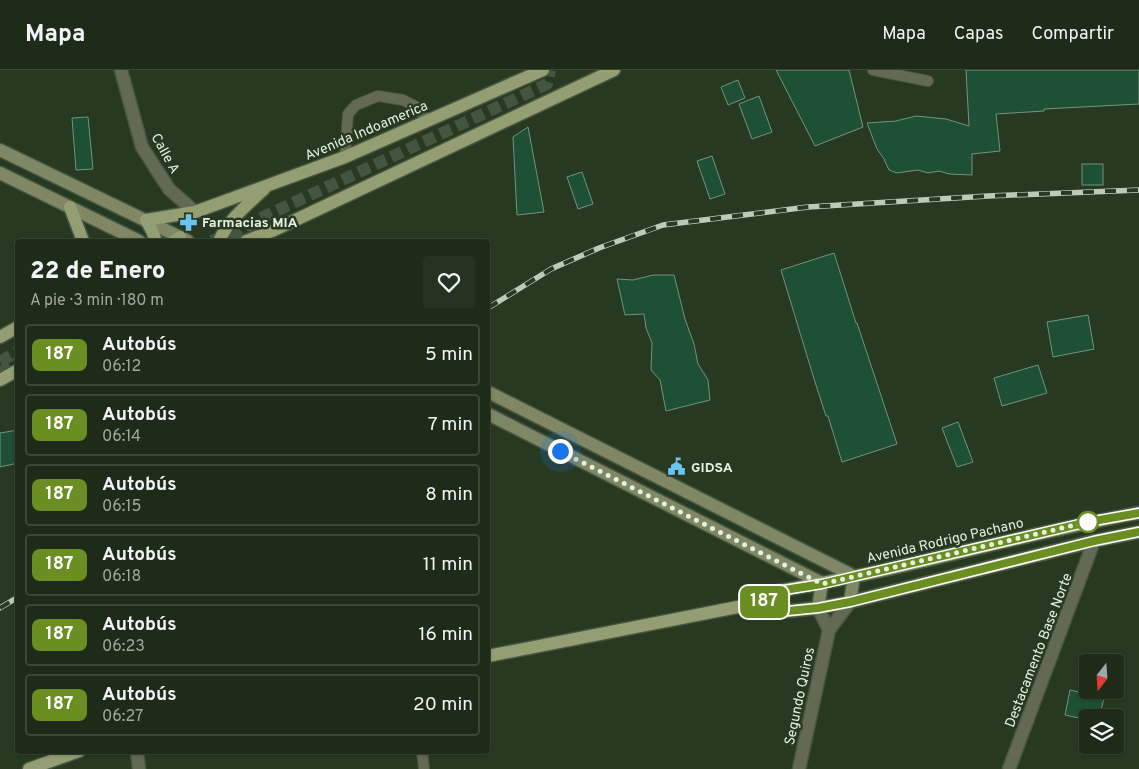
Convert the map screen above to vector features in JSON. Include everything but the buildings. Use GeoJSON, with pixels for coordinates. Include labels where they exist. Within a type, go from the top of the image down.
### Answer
{"type":"FeatureCollection","features":[{"type":"Feature","properties":{"kind":"main road","name":"Avenida Indoamerica"},"geometry":{"type":"LineString","coordinates":[[220,239],[235,216],[268,186],[345,157],[543,70]]}},
{"type":"Feature","properties":{"kind":"main road"},"geometry":{"type":"LineString","coordinates":[[256,239],[271,236],[614,70]]}},
{"type":"Feature","properties":{"kind":"main road"},"geometry":{"type":"LineString","coordinates":[[155,239],[146,220],[195,212],[268,186]]}},
{"type":"Feature","properties":{"kind":"main road"},"geometry":{"type":"LineString","coordinates":[[70,206],[82,239]]}},
{"type":"Feature","properties":{"kind":"main road"},"geometry":{"type":"LineString","coordinates":[[0,337],[15,329]]}},
{"type":"Feature","properties":{"kind":"main road"},"geometry":{"type":"LineString","coordinates":[[0,380],[15,372]]}},
{"type":"Feature","properties":{"kind":"main road","name":"Avenida Rodrigo Pachano"},"geometry":{"type":"LineString","coordinates":[[490,656],[763,602],[772,592],[822,584],[1088,522],[1139,513]]}},
{"type":"Feature","properties":{"kind":"main road"},"geometry":{"type":"LineString","coordinates":[[763,602],[778,612],[818,608],[850,602],[1094,541],[1139,532]]}},
{"type":"Feature","properties":{"kind":"main road"},"geometry":{"type":"LineString","coordinates":[[28,769],[70,754]]}},
{"type":"Feature","properties":{"kind":"street","name":"Calle A"},"geometry":{"type":"LineString","coordinates":[[120,70],[142,147],[169,189],[195,212]]}},
{"type":"Feature","properties":{"kind":"street"},"geometry":{"type":"LineString","coordinates":[[0,150],[146,220],[178,239]]}},
{"type":"Feature","properties":{"kind":"street"},"geometry":{"type":"LineString","coordinates":[[0,173],[135,239]]}},
{"type":"Feature","properties":{"kind":"street"},"geometry":{"type":"LineString","coordinates":[[490,393],[854,576],[850,602],[829,630],[818,608],[822,584],[490,415]]}},
{"type":"Feature","properties":{"kind":"street","name":"Destacamento Base Norte"},"geometry":{"type":"LineString","coordinates":[[1009,769],[1094,541]]}},
{"type":"Feature","properties":{"kind":"street","name":"Segundo Quiros"},"geometry":{"type":"LineString","coordinates":[[799,769],[829,630]]}},
{"type":"Feature","properties":{"kind":"street"},"geometry":{"type":"LineString","coordinates":[[137,754],[139,769]]}},
{"type":"Feature","properties":{"kind":"lane"},"geometry":{"type":"LineString","coordinates":[[873,70],[928,82]]}},
{"type":"Feature","properties":{"kind":"lane"},"geometry":{"type":"LineString","coordinates":[[345,157],[348,114],[356,105],[378,96],[403,100],[417,107],[428,121]]}},
{"type":"Feature","properties":{"kind":"lane"},"geometry":{"type":"LineString","coordinates":[[422,754],[424,769]]}},
{"type":"Feature","properties":{"kind":"tunnel"},"geometry":{"type":"LineString","coordinates":[[216,239],[547,84],[550,70]]}},
{"type":"Feature","properties":{"kind":"tunnel"},"geometry":{"type":"LineString","coordinates":[[237,239],[256,230]]}},
{"type":"Feature","properties":{"kind":"tunnel"},"geometry":{"type":"LineString","coordinates":[[0,362],[15,353]]}},
{"type":"Feature","properties":{"kind":"tunnel"},"geometry":{"type":"LineString","coordinates":[[0,373],[15,364]]}},
{"type":"Feature","properties":{"kind":"railway"},"geometry":{"type":"LineString","coordinates":[[490,307],[551,269],[599,248],[663,225],[808,207],[988,196],[1139,190]]}},
{"type":"Feature","properties":{"kind":"railway"},"geometry":{"type":"LineString","coordinates":[[0,608],[15,599]]}},
{"type":"Feature","properties":{"kind":"bus line","name":"187"},"geometry":{"type":"LineString","coordinates":[[1139,513],[1088,522],[822,584],[772,592],[763,602],[778,612],[818,608],[850,602],[1094,541],[1139,532]]}},
{"type":"Feature","properties":{"kind":"place","name":"Farmacias MIA"},"geometry":{"type":"Point","coordinates":[188,222]}},
{"type":"Feature","properties":{"kind":"place","name":"GIDSA"},"geometry":{"type":"Point","coordinates":[677,467]}},
{"type":"Feature","properties":{"kind":"route"},"geometry":{"type":"LineString","coordinates":[[560,451],[822,584],[1088,522]]}}]}
